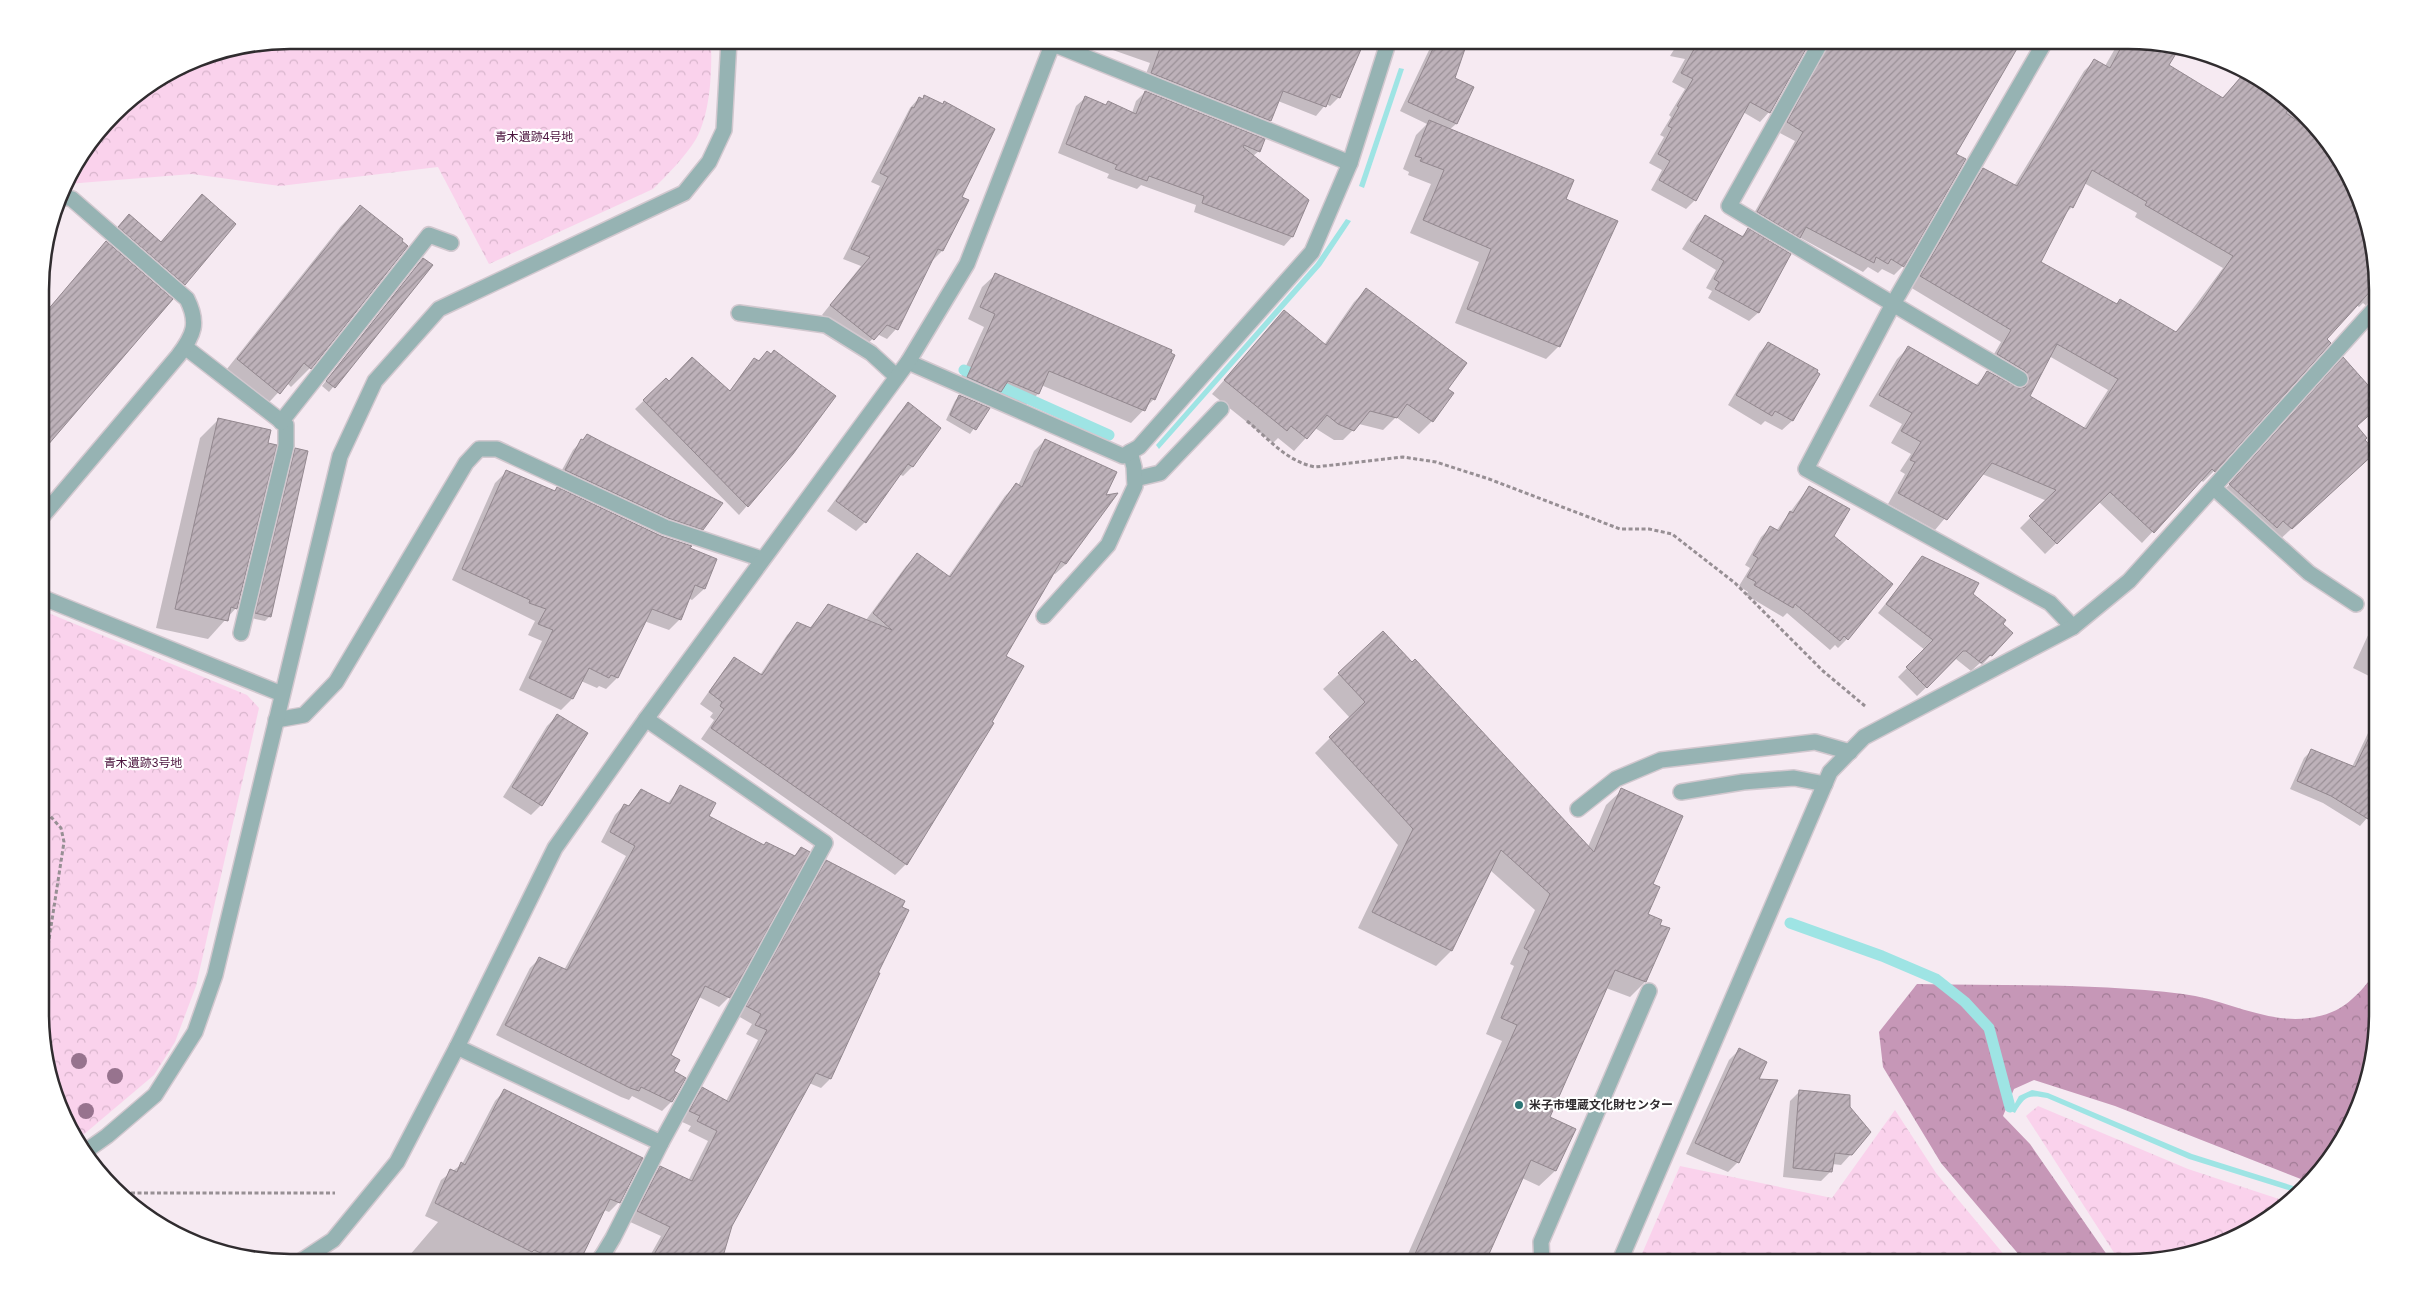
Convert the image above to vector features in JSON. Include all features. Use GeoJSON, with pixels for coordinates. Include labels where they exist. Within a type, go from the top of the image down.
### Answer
{"type":"FeatureCollection","features":[{"type":"Feature","properties":{"kind":"street"},"geometry":{"type":"LineString","coordinates":[[90,1148],[155,1095],[195,1032],[215,975],[340,456],[375,381],[439,309],[684,193],[709,162],[724,130],[728,49]]}},
{"type":"Feature","properties":{"kind":"street"},"geometry":{"type":"LineString","coordinates":[[312,1254],[333,1240],[397,1162],[457,1047],[555,848],[762,559],[908,362],[967,264],[1051,49]]}},
{"type":"Feature","properties":{"kind":"street"},"geometry":{"type":"LineString","coordinates":[[1071,49],[1350,163]]}},
{"type":"Feature","properties":{"kind":"street"},"geometry":{"type":"LineString","coordinates":[[908,362],[1123,456],[1139,448],[1312,252],[1350,163],[1386,49]]}},
{"type":"Feature","properties":{"kind":"street"},"geometry":{"type":"LineString","coordinates":[[1817,49],[1729,206],[2020,379]]}},
{"type":"Feature","properties":{"kind":"street"},"geometry":{"type":"LineString","coordinates":[[2041,49],[1893,304],[1806,469],[2050,603],[2073,626]]}},
{"type":"Feature","properties":{"kind":"street"},"geometry":{"type":"LineString","coordinates":[[49,508],[185,347],[195,321],[187,299],[72,199],[67,198]]}},
{"type":"Feature","properties":{"kind":"street"},"geometry":{"type":"LineString","coordinates":[[281,422],[429,235],[451,243]]}},
{"type":"Feature","properties":{"kind":"street"},"geometry":{"type":"LineString","coordinates":[[739,313],[826,325],[872,353],[897,377]]}},
{"type":"Feature","properties":{"kind":"street"},"geometry":{"type":"LineString","coordinates":[[1623,1254],[1830,772],[1864,737],[2073,626],[2129,581],[2369,315]]}},
{"type":"Feature","properties":{"kind":"street"},"geometry":{"type":"LineString","coordinates":[[185,347],[286,425],[286,446],[241,633]]}},
{"type":"Feature","properties":{"kind":"street"},"geometry":{"type":"LineString","coordinates":[[1135,479],[1160,474],[1221,409]]}},
{"type":"Feature","properties":{"kind":"street"},"geometry":{"type":"LineString","coordinates":[[276,720],[304,715],[336,682],[466,463],[479,449],[497,449],[665,527],[762,559]]}},
{"type":"Feature","properties":{"kind":"street"},"geometry":{"type":"LineString","coordinates":[[1044,616],[1108,544],[1135,486],[1134,467],[1130,452]]}},
{"type":"Feature","properties":{"kind":"street"},"geometry":{"type":"LineString","coordinates":[[2214,488],[2309,573],[2356,604]]}},
{"type":"Feature","properties":{"kind":"street"},"geometry":{"type":"LineString","coordinates":[[49,600],[282,694]]}},
{"type":"Feature","properties":{"kind":"street"},"geometry":{"type":"LineString","coordinates":[[603,1254],[825,843],[646,719]]}},
{"type":"Feature","properties":{"kind":"street"},"geometry":{"type":"LineString","coordinates":[[1578,810],[1616,779],[1661,760],[1815,742],[1850,752]]}},
{"type":"Feature","properties":{"kind":"street"},"geometry":{"type":"LineString","coordinates":[[1681,792],[1743,782],[1794,778],[1825,784]]}},
{"type":"Feature","properties":{"kind":"street"},"geometry":{"type":"LineString","coordinates":[[1541,1254],[1540,1242],[1649,991]]}},
{"type":"Feature","properties":{"kind":"street"},"geometry":{"type":"LineString","coordinates":[[457,1047],[661,1143]]}},
{"type":"Feature","properties":{"kind":"path"},"geometry":{"type":"LineString","coordinates":[[1221,409],[1238,414],[1280,451],[1302,464],[1323,466],[1402,457],[1436,462],[1490,480],[1620,529],[1649,529],[1672,534],[1735,584],[1823,671],[1885,726]]}},
{"type":"Feature","properties":{"kind":"path"},"geometry":{"type":"LineString","coordinates":[[49,815],[61,828],[64,842],[49,940]]}},
{"type":"Feature","properties":{"kind":"path"},"geometry":{"type":"LineString","coordinates":[[130,1193],[374,1192]]}},
{"type":"Feature","properties":{"kind":"green space","name":"青木遺跡4号地"},"geometry":{"type":"Polygon","coordinates":[[[274,49],[711,49],[710,91],[701,128],[692,146],[682,159],[653,189],[489,264],[438,167],[280,186],[192,174],[74,183],[89,156],[99,143],[119,119],[143,99],[169,81],[198,67],[243,53],[274,49]]]}},
{"type":"Feature","properties":{"kind":"green space","name":"青木遺跡3号地"},"geometry":{"type":"Polygon","coordinates":[[[49,613],[247,695],[259,708],[196,986],[175,1042],[154,1075],[82,1136],[67,1105],[53,1060],[49,1029],[49,613]]]}},
{"type":"Feature","properties":{"kind":"green space"},"geometry":{"type":"Polygon","coordinates":[[[2369,981],[2369,1029],[2361,1076],[2351,1105],[2337,1134],[2303,1180],[2115,1106],[2034,1080],[2014,1089],[2003,1116],[2030,1144],[2106,1254],[2018,1254],[1941,1163],[1883,1067],[1879,1032],[1917,984],[2150,990],[2199,997],[2261,1014],[2293,1019],[2321,1016],[2340,1008],[2369,981]]]}},
{"type":"Feature","properties":{"kind":"green space"},"geometry":{"type":"Polygon","coordinates":[[[2038,1106],[2188,1169],[2280,1199],[2249,1222],[2220,1236],[2191,1246],[2144,1254],[2115,1254],[2026,1116],[2038,1106]]]}},
{"type":"Feature","properties":{"kind":"green space"},"geometry":{"type":"Polygon","coordinates":[[[1895,1110],[1936,1173],[2004,1254],[1642,1254],[1680,1166],[1832,1198],[1895,1110]]]}},
{"type":"Feature","properties":{"kind":"water"},"geometry":{"type":"Polygon","coordinates":[[[1399,68],[1404,69],[1364,188],[1359,186],[1399,68]]]}},
{"type":"Feature","properties":{"kind":"water"},"geometry":{"type":"Polygon","coordinates":[[[1346,219],[1351,221],[1321,266],[1159,449],[1156,445],[1316,263],[1346,219]]]}},
{"type":"Feature","properties":{"kind":"water"},"geometry":{"type":"Polygon","coordinates":[[[2032,1090],[2048,1093],[2192,1154],[2296,1187],[2291,1191],[2189,1159],[2047,1098],[2035,1096],[2027,1098],[2021,1103],[2015,1113],[2011,1111],[2019,1096],[2032,1090]]]}},
{"type":"Feature","properties":{"kind":"building"},"geometry":{"type":"Polygon","coordinates":[[[1160,49],[1361,49],[1340,98],[1331,94],[1326,107],[1283,91],[1271,121],[1151,73],[1160,49]]]}},
{"type":"Feature","properties":{"kind":"building"},"geometry":{"type":"Polygon","coordinates":[[[1433,49],[1465,49],[1455,78],[1474,87],[1457,124],[1408,102],[1433,49]]]}},
{"type":"Feature","properties":{"kind":"building"},"geometry":{"type":"Polygon","coordinates":[[[1694,49],[1806,49],[1770,113],[1750,102],[1696,201],[1659,180],[1670,161],[1658,154],[1672,128],[1668,126],[1679,107],[1677,106],[1693,79],[1681,73],[1694,49]]]}},
{"type":"Feature","properties":{"kind":"building"},"geometry":{"type":"Polygon","coordinates":[[[1826,49],[2017,49],[1956,154],[1966,159],[1904,267],[1891,259],[1888,264],[1876,257],[1874,263],[1806,227],[1800,238],[1757,212],[1803,132],[1787,122],[1826,49]]]}},
{"type":"Feature","properties":{"kind":"building"},"geometry":{"type":"Polygon","coordinates":[[[2120,49],[2144,49],[2176,53],[2169,65],[2223,98],[2241,77],[2262,89],[2288,110],[2286,113],[2305,126],[2329,156],[2351,198],[2365,243],[2369,274],[2369,293],[2327,339],[2331,343],[2215,472],[2212,469],[2154,533],[2110,492],[2057,544],[2029,516],[2056,490],[1992,463],[1947,520],[1898,493],[1915,462],[1910,460],[1921,442],[1901,431],[1912,413],[1879,395],[1908,346],[1978,386],[1987,371],[2019,388],[2025,387],[2029,379],[2025,371],[1997,354],[2011,330],[1920,276],[1983,168],[2017,186],[2094,59],[2110,68],[2120,49]],[[2092,170],[2073,208],[2070,206],[2041,262],[2117,304],[2120,299],[2176,332],[2197,308],[2233,256],[2145,205],[2147,202],[2092,170]],[[2057,344],[2030,396],[2086,429],[2118,379],[2057,344]]]}},
{"type":"Feature","properties":{"kind":"building"},"geometry":{"type":"Polygon","coordinates":[[[1145,91],[1265,139],[1260,152],[1244,145],[1243,147],[1309,200],[1293,237],[1202,203],[1204,196],[1149,176],[1147,181],[1115,169],[1117,165],[1066,144],[1085,96],[1106,105],[1108,101],[1136,114],[1145,91]]]}},
{"type":"Feature","properties":{"kind":"building"},"geometry":{"type":"Polygon","coordinates":[[[924,95],[943,104],[944,101],[995,129],[962,197],[969,200],[943,251],[938,249],[898,330],[887,325],[874,340],[830,305],[870,257],[851,249],[888,177],[880,173],[912,107],[914,108],[919,97],[923,99],[924,95]]]}},
{"type":"Feature","properties":{"kind":"building"},"geometry":{"type":"Polygon","coordinates":[[[1429,120],[1574,180],[1566,199],[1618,221],[1560,347],[1467,309],[1491,249],[1423,220],[1444,170],[1420,161],[1422,158],[1415,156],[1429,120]]]}},
{"type":"Feature","properties":{"kind":"building"},"geometry":{"type":"Polygon","coordinates":[[[202,194],[236,224],[185,285],[118,227],[129,214],[161,242],[202,194]]]}},
{"type":"Feature","properties":{"kind":"building"},"geometry":{"type":"Polygon","coordinates":[[[360,205],[403,239],[402,241],[408,246],[311,369],[304,363],[280,394],[237,359],[360,205]]]}},
{"type":"Feature","properties":{"kind":"building"},"geometry":{"type":"Polygon","coordinates":[[[1705,215],[1743,237],[1748,228],[1791,254],[1759,313],[1715,289],[1719,282],[1714,279],[1724,261],[1690,241],[1705,215]]]}},
{"type":"Feature","properties":{"kind":"building"},"geometry":{"type":"Polygon","coordinates":[[[106,241],[173,299],[49,444],[49,309],[106,241]]]}},
{"type":"Feature","properties":{"kind":"building"},"geometry":{"type":"Polygon","coordinates":[[[423,258],[433,265],[335,388],[326,381],[423,258]]]}},
{"type":"Feature","properties":{"kind":"building"},"geometry":{"type":"Polygon","coordinates":[[[995,273],[1172,350],[1171,353],[1175,355],[1155,400],[1151,398],[1145,411],[1049,371],[1039,394],[1008,381],[1001,392],[967,377],[995,314],[980,307],[995,273]]]}},
{"type":"Feature","properties":{"kind":"building"},"geometry":{"type":"Polygon","coordinates":[[[1366,288],[1467,363],[1448,389],[1454,393],[1433,422],[1407,404],[1397,418],[1370,411],[1354,431],[1338,424],[1327,415],[1307,439],[1291,426],[1287,431],[1224,380],[1284,310],[1326,345],[1366,288]]]}},
{"type":"Feature","properties":{"kind":"building"},"geometry":{"type":"Polygon","coordinates":[[[1768,342],[1818,370],[1817,372],[1820,374],[1793,421],[1775,411],[1772,416],[1736,395],[1768,342]]]}},
{"type":"Feature","properties":{"kind":"building"},"geometry":{"type":"Polygon","coordinates":[[[774,350],[836,396],[793,454],[748,507],[643,400],[666,378],[669,381],[692,357],[730,391],[754,358],[759,361],[767,351],[771,354],[774,350]]]}},
{"type":"Feature","properties":{"kind":"building"},"geometry":{"type":"Polygon","coordinates":[[[2343,357],[2369,386],[2369,415],[2357,426],[2367,438],[2365,440],[2369,444],[2369,458],[2292,529],[2283,521],[2277,528],[2229,484],[2343,357]]]}},
{"type":"Feature","properties":{"kind":"building"},"geometry":{"type":"Polygon","coordinates":[[[959,395],[990,408],[976,430],[950,415],[959,395]]]}},
{"type":"Feature","properties":{"kind":"building"},"geometry":{"type":"Polygon","coordinates":[[[908,402],[941,428],[913,467],[908,464],[866,523],[836,501],[908,402]]]}},
{"type":"Feature","properties":{"kind":"building"},"geometry":{"type":"Polygon","coordinates":[[[218,418],[271,430],[268,443],[277,445],[237,609],[231,607],[228,621],[175,609],[218,418]]]}},
{"type":"Feature","properties":{"kind":"building"},"geometry":{"type":"Polygon","coordinates":[[[587,434],[723,503],[703,530],[668,518],[565,470],[581,439],[583,440],[587,434]]]}},
{"type":"Feature","properties":{"kind":"building"},"geometry":{"type":"Polygon","coordinates":[[[1045,439],[1117,472],[1106,495],[1118,493],[1066,564],[1061,561],[1006,656],[1024,666],[992,722],[994,723],[907,865],[711,728],[724,709],[720,706],[722,702],[709,692],[734,657],[762,675],[797,622],[811,628],[828,604],[892,630],[873,613],[917,553],[950,577],[1016,483],[1022,487],[1045,439]]]}},
{"type":"Feature","properties":{"kind":"building"},"geometry":{"type":"Polygon","coordinates":[[[295,448],[308,451],[271,617],[255,613],[295,448]]]}},
{"type":"Feature","properties":{"kind":"building"},"geometry":{"type":"Polygon","coordinates":[[[506,470],[555,491],[557,487],[661,536],[692,546],[690,548],[717,559],[705,589],[695,585],[681,620],[652,609],[618,678],[611,675],[609,678],[589,668],[573,699],[529,678],[553,630],[538,624],[546,609],[529,603],[530,600],[462,569],[506,470]]]}},
{"type":"Feature","properties":{"kind":"building"},"geometry":{"type":"Polygon","coordinates":[[[1809,486],[1850,509],[1834,536],[1893,584],[1848,640],[1844,636],[1840,641],[1795,604],[1793,608],[1754,585],[1756,582],[1747,577],[1758,558],[1753,555],[1770,526],[1779,531],[1790,511],[1793,513],[1809,486]]]}},
{"type":"Feature","properties":{"kind":"building"},"geometry":{"type":"Polygon","coordinates":[[[1922,556],[1979,583],[1973,594],[2006,620],[2003,624],[2013,633],[1992,656],[1990,655],[1981,663],[1966,651],[1963,651],[1927,688],[1906,667],[1933,640],[1886,604],[1922,556]]]}},
{"type":"Feature","properties":{"kind":"building"},"geometry":{"type":"Polygon","coordinates":[[[1383,631],[1412,662],[1415,659],[1594,852],[1621,788],[1683,816],[1653,884],[1660,887],[1648,914],[1662,920],[1660,925],[1670,928],[1646,982],[1615,970],[1550,1117],[1576,1129],[1556,1171],[1531,1160],[1489,1254],[1415,1254],[1517,1025],[1501,1018],[1529,951],[1524,948],[1550,894],[1501,850],[1452,951],[1372,912],[1413,829],[1329,737],[1365,702],[1338,673],[1383,631]]]}},
{"type":"Feature","properties":{"kind":"building"},"geometry":{"type":"Polygon","coordinates":[[[557,714],[588,733],[542,806],[512,787],[557,714]]]}},
{"type":"Feature","properties":{"kind":"building"},"geometry":{"type":"Polygon","coordinates":[[[2369,738],[2368,819],[2331,796],[2297,781],[2311,749],[2355,767],[2369,738]]]}},
{"type":"Feature","properties":{"kind":"building"},"geometry":{"type":"Polygon","coordinates":[[[680,785],[716,803],[709,816],[764,845],[766,842],[795,856],[801,847],[810,852],[730,998],[705,986],[671,1055],[680,1060],[674,1071],[686,1078],[672,1102],[641,1087],[639,1091],[630,1088],[505,1025],[539,957],[567,970],[635,846],[610,832],[624,804],[629,806],[641,789],[670,804],[680,785]]]}},
{"type":"Feature","properties":{"kind":"building"},"geometry":{"type":"Polygon","coordinates":[[[826,860],[905,901],[902,907],[909,910],[878,973],[880,973],[831,1079],[816,1073],[732,1226],[724,1254],[654,1254],[670,1227],[637,1211],[660,1166],[692,1181],[717,1131],[697,1121],[700,1116],[689,1111],[702,1087],[729,1102],[767,1030],[755,1025],[761,1014],[746,1006],[826,860]]]}},
{"type":"Feature","properties":{"kind":"building"},"geometry":{"type":"Polygon","coordinates":[[[1739,1048],[1767,1062],[1759,1079],[1778,1080],[1739,1163],[1695,1143],[1739,1048]]]}},
{"type":"Feature","properties":{"kind":"building"},"geometry":{"type":"Polygon","coordinates":[[[504,1089],[643,1158],[620,1203],[610,1199],[583,1254],[543,1254],[534,1250],[532,1252],[435,1203],[450,1169],[457,1172],[461,1162],[465,1165],[504,1089]]]}},
{"type":"Feature","properties":{"kind":"building"},"geometry":{"type":"Polygon","coordinates":[[[1799,1090],[1850,1095],[1850,1107],[1871,1132],[1852,1155],[1835,1153],[1832,1172],[1793,1168],[1799,1090]]]}},
{"type":"Feature","properties":{"kind":"waterway"},"geometry":{"type":"LineString","coordinates":[[964,370],[1109,435]]}},
{"type":"Feature","properties":{"kind":"waterway"},"geometry":{"type":"LineString","coordinates":[[1790,923],[1882,956],[1936,979],[1965,1002],[1989,1028],[2010,1107]]}},
{"type":"Feature","properties":{"kind":"place","name":"米子市埋蔵文化財センター"},"geometry":{"type":"Point","coordinates":[1519,1105]}}]}
